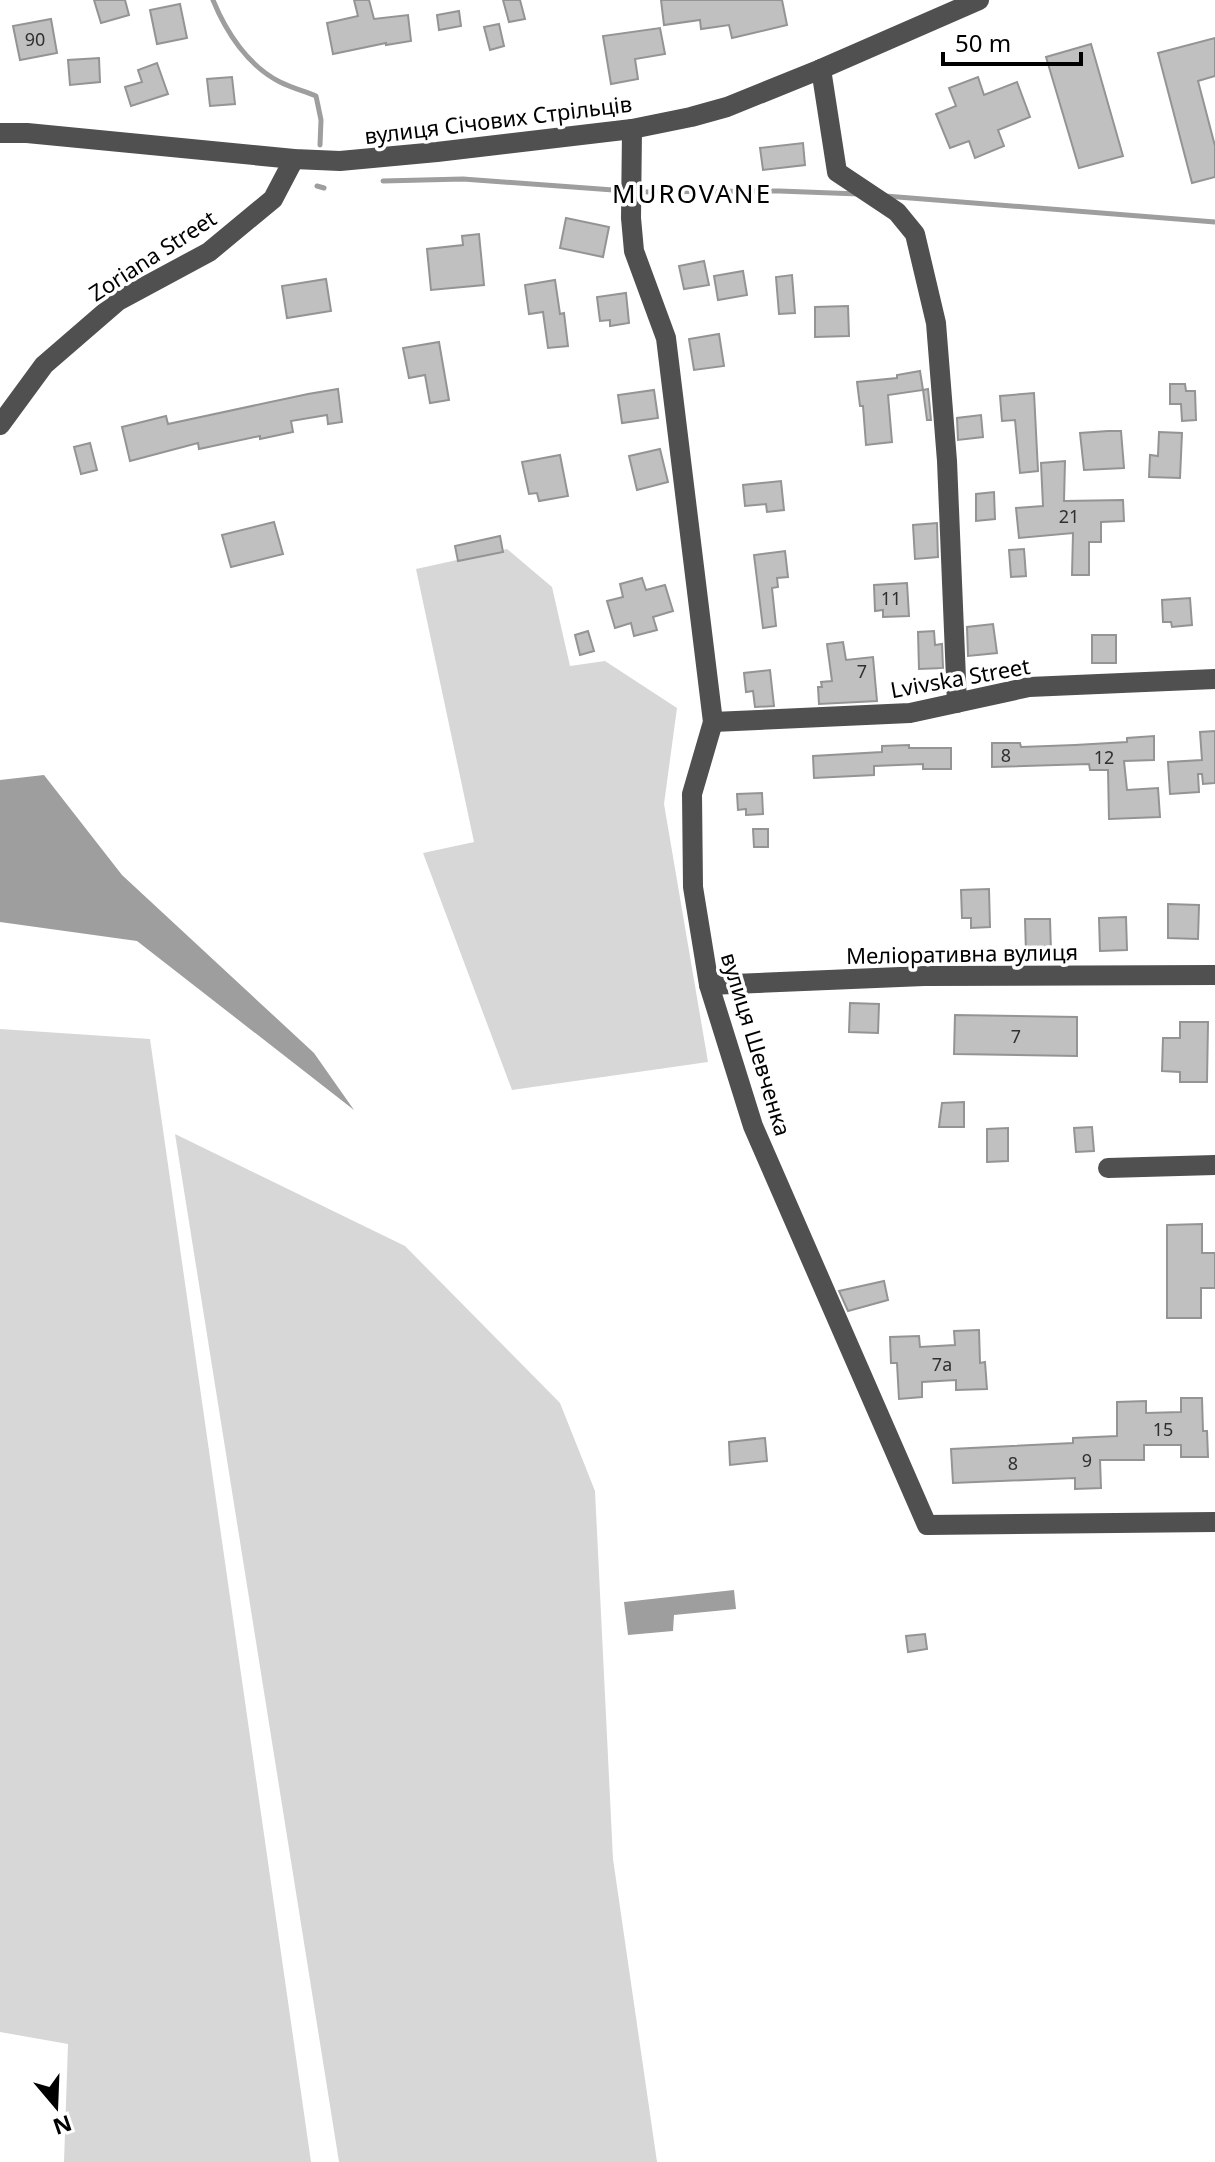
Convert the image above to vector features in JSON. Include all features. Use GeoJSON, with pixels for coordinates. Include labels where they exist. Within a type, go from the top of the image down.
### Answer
{"type":"FeatureCollection","features":[{"type":"Feature","properties":{"kind":"street","name":"вулиця Січових Стрільців"},"geometry":{"type":"LineString","coordinates":[[0,133],[43,134],[294,159],[354,160],[632,129],[727,107],[821,69],[954,6],[979,0]]}},
{"type":"Feature","properties":{"kind":"street"},"geometry":{"type":"LineString","coordinates":[[821,69],[837,172],[897,212],[915,234],[936,323],[947,461],[957,703]]}},
{"type":"Feature","properties":{"kind":"street","name":"вулиця Шевченка"},"geometry":{"type":"LineString","coordinates":[[632,129],[631,218],[634,251],[666,338],[713,722],[692,794],[693,887],[709,985],[753,1126],[927,1525],[1215,1522]]}},
{"type":"Feature","properties":{"kind":"street","name":"Zoriana Street"},"geometry":{"type":"LineString","coordinates":[[0,425],[44,365],[118,301],[209,252],[273,199],[294,159]]}},
{"type":"Feature","properties":{"kind":"street","name":"Lvivska Street"},"geometry":{"type":"LineString","coordinates":[[713,722],[910,713],[1029,687],[1215,679]]}},
{"type":"Feature","properties":{"kind":"street","name":"Меліоративна вулиця"},"geometry":{"type":"LineString","coordinates":[[709,985],[924,976],[1215,975]]}},
{"type":"Feature","properties":{"kind":"street"},"geometry":{"type":"LineString","coordinates":[[1108,1168],[1215,1165]]}},
{"type":"Feature","properties":{"kind":"shaded area"},"geometry":{"type":"Polygon","coordinates":[[[507,549],[552,587],[570,666],[605,661],[677,708],[664,804],[708,1062],[512,1090],[423,853],[474,842],[416,569],[507,549]]]}},
{"type":"Feature","properties":{"kind":"shaded area"},"geometry":{"type":"Polygon","coordinates":[[[44,775],[122,875],[314,1053],[354,1110],[137,941],[0,922],[0,780],[44,775]]]}},
{"type":"Feature","properties":{"kind":"shaded area"},"geometry":{"type":"Polygon","coordinates":[[[0,1029],[150,1039],[311,2162],[64,2162],[68,2044],[0,2032],[0,1029]]]}},
{"type":"Feature","properties":{"kind":"shaded area"},"geometry":{"type":"Polygon","coordinates":[[[175,1134],[405,1246],[560,1403],[595,1491],[613,1859],[657,2162],[339,2162],[175,1134]]]}},
{"type":"Feature","properties":{"kind":"shaded area"},"geometry":{"type":"Polygon","coordinates":[[[734,1590],[736,1609],[674,1615],[673,1631],[628,1635],[624,1602],[734,1590]]]}},
{"type":"Feature","properties":{"kind":"building"},"geometry":{"type":"Polygon","coordinates":[[[94,0],[125,0],[129,15],[101,23],[94,0]]]}},
{"type":"Feature","properties":{"kind":"building"},"geometry":{"type":"Polygon","coordinates":[[[354,0],[369,0],[374,19],[408,15],[411,41],[333,54],[327,23],[358,16],[354,0]]]}},
{"type":"Feature","properties":{"kind":"building"},"geometry":{"type":"Polygon","coordinates":[[[503,0],[520,0],[525,19],[509,22],[503,0]]]}},
{"type":"Feature","properties":{"kind":"building"},"geometry":{"type":"Polygon","coordinates":[[[661,0],[782,0],[787,25],[732,38],[729,25],[701,29],[700,20],[664,25],[661,0]]]}},
{"type":"Feature","properties":{"kind":"building"},"geometry":{"type":"Polygon","coordinates":[[[180,4],[187,38],[157,44],[150,10],[180,4]]]}},
{"type":"Feature","properties":{"kind":"building"},"geometry":{"type":"Polygon","coordinates":[[[459,11],[461,26],[439,30],[437,15],[459,11]]]}},
{"type":"Feature","properties":{"kind":"building"},"geometry":{"type":"Polygon","coordinates":[[[51,19],[57,53],[20,60],[13,26],[51,19]]]}},
{"type":"Feature","properties":{"kind":"building"},"geometry":{"type":"Polygon","coordinates":[[[499,24],[504,46],[490,50],[484,27],[499,24]]]}},
{"type":"Feature","properties":{"kind":"building"},"geometry":{"type":"Polygon","coordinates":[[[660,28],[665,54],[635,59],[638,79],[611,84],[603,36],[660,28]]]}},
{"type":"Feature","properties":{"kind":"building"},"geometry":{"type":"Polygon","coordinates":[[[1215,38],[1215,76],[1198,81],[1215,146],[1215,177],[1192,183],[1158,53],[1215,38]]]}},
{"type":"Feature","properties":{"kind":"building"},"geometry":{"type":"Polygon","coordinates":[[[1091,44],[1123,156],[1079,168],[1046,57],[1091,44]]]}},
{"type":"Feature","properties":{"kind":"building"},"geometry":{"type":"Polygon","coordinates":[[[99,58],[100,82],[70,85],[68,60],[99,58]]]}},
{"type":"Feature","properties":{"kind":"building"},"geometry":{"type":"Polygon","coordinates":[[[157,63],[168,94],[131,106],[125,87],[142,82],[138,70],[157,63]]]}},
{"type":"Feature","properties":{"kind":"building"},"geometry":{"type":"Polygon","coordinates":[[[232,77],[235,104],[210,106],[207,79],[232,77]]]}},
{"type":"Feature","properties":{"kind":"building"},"geometry":{"type":"Polygon","coordinates":[[[978,77],[984,95],[1017,82],[1030,117],[998,130],[1004,146],[975,158],[969,141],[950,148],[936,114],[956,106],[949,88],[978,77]]]}},
{"type":"Feature","properties":{"kind":"building"},"geometry":{"type":"Polygon","coordinates":[[[803,143],[805,165],[763,170],[760,148],[803,143]]]}},
{"type":"Feature","properties":{"kind":"building"},"geometry":{"type":"Polygon","coordinates":[[[566,218],[609,227],[603,257],[560,248],[566,218]]]}},
{"type":"Feature","properties":{"kind":"building"},"geometry":{"type":"Polygon","coordinates":[[[479,234],[484,285],[431,290],[427,249],[463,245],[462,236],[479,234]]]}},
{"type":"Feature","properties":{"kind":"building"},"geometry":{"type":"Polygon","coordinates":[[[704,261],[709,285],[684,289],[679,266],[704,261]]]}},
{"type":"Feature","properties":{"kind":"building"},"geometry":{"type":"Polygon","coordinates":[[[743,271],[747,295],[718,300],[714,276],[743,271]]]}},
{"type":"Feature","properties":{"kind":"building"},"geometry":{"type":"Polygon","coordinates":[[[792,275],[795,313],[779,314],[776,277],[792,275]]]}},
{"type":"Feature","properties":{"kind":"building"},"geometry":{"type":"Polygon","coordinates":[[[326,279],[331,311],[287,318],[282,286],[326,279]]]}},
{"type":"Feature","properties":{"kind":"building"},"geometry":{"type":"Polygon","coordinates":[[[555,280],[560,314],[564,313],[568,346],[548,348],[543,312],[529,314],[525,285],[555,280]]]}},
{"type":"Feature","properties":{"kind":"building"},"geometry":{"type":"Polygon","coordinates":[[[626,293],[629,323],[610,326],[610,320],[600,321],[597,297],[626,293]]]}},
{"type":"Feature","properties":{"kind":"building"},"geometry":{"type":"Polygon","coordinates":[[[848,306],[849,336],[815,337],[815,307],[848,306]]]}},
{"type":"Feature","properties":{"kind":"building"},"geometry":{"type":"Polygon","coordinates":[[[719,334],[724,366],[694,370],[689,339],[719,334]]]}},
{"type":"Feature","properties":{"kind":"building"},"geometry":{"type":"Polygon","coordinates":[[[439,342],[449,400],[430,403],[425,375],[409,378],[403,348],[439,342]]]}},
{"type":"Feature","properties":{"kind":"building"},"geometry":{"type":"Polygon","coordinates":[[[920,371],[923,390],[888,395],[892,442],[866,445],[863,406],[860,406],[857,382],[897,378],[897,375],[920,371]]]}},
{"type":"Feature","properties":{"kind":"building"},"geometry":{"type":"Polygon","coordinates":[[[1170,384],[1185,384],[1186,391],[1195,391],[1196,420],[1182,421],[1181,404],[1170,404],[1170,384]]]}},
{"type":"Feature","properties":{"kind":"building"},"geometry":{"type":"Polygon","coordinates":[[[338,389],[342,422],[328,424],[327,415],[291,421],[293,432],[199,449],[198,443],[130,461],[122,427],[166,416],[168,424],[338,389]]]}},
{"type":"Feature","properties":{"kind":"building"},"geometry":{"type":"Polygon","coordinates":[[[928,389],[931,420],[927,420],[923,390],[928,389]]]}},
{"type":"Feature","properties":{"kind":"building"},"geometry":{"type":"Polygon","coordinates":[[[654,390],[658,418],[622,423],[618,395],[654,390]]]}},
{"type":"Feature","properties":{"kind":"building"},"geometry":{"type":"Polygon","coordinates":[[[1034,393],[1038,471],[1020,473],[1015,420],[1002,421],[1000,396],[1034,393]]]}},
{"type":"Feature","properties":{"kind":"building"},"geometry":{"type":"Polygon","coordinates":[[[981,415],[983,437],[958,440],[957,418],[981,415]]]}},
{"type":"Feature","properties":{"kind":"building"},"geometry":{"type":"Polygon","coordinates":[[[1121,431],[1124,468],[1084,470],[1080,433],[1121,431]]]}},
{"type":"Feature","properties":{"kind":"building"},"geometry":{"type":"Polygon","coordinates":[[[1159,432],[1182,433],[1180,478],[1149,477],[1150,455],[1158,456],[1159,432]]]}},
{"type":"Feature","properties":{"kind":"building"},"geometry":{"type":"Polygon","coordinates":[[[90,443],[97,470],[81,474],[74,447],[90,443]]]}},
{"type":"Feature","properties":{"kind":"building"},"geometry":{"type":"Polygon","coordinates":[[[660,449],[668,482],[637,490],[629,456],[660,449]]]}},
{"type":"Feature","properties":{"kind":"building"},"geometry":{"type":"Polygon","coordinates":[[[560,455],[568,496],[539,501],[537,493],[529,494],[522,462],[560,455]]]}},
{"type":"Feature","properties":{"kind":"building"},"geometry":{"type":"Polygon","coordinates":[[[1065,461],[1064,501],[1123,500],[1124,521],[1101,522],[1101,542],[1089,542],[1089,575],[1072,575],[1073,533],[1019,538],[1016,508],[1043,506],[1041,463],[1065,461]]]}},
{"type":"Feature","properties":{"kind":"building"},"geometry":{"type":"Polygon","coordinates":[[[781,481],[784,510],[767,512],[766,504],[745,506],[743,485],[781,481]]]}},
{"type":"Feature","properties":{"kind":"building"},"geometry":{"type":"Polygon","coordinates":[[[994,492],[995,519],[976,521],[976,494],[994,492]]]}},
{"type":"Feature","properties":{"kind":"building"},"geometry":{"type":"Polygon","coordinates":[[[274,522],[283,554],[231,567],[222,535],[274,522]]]}},
{"type":"Feature","properties":{"kind":"building"},"geometry":{"type":"Polygon","coordinates":[[[937,523],[938,557],[915,559],[913,525],[937,523]]]}},
{"type":"Feature","properties":{"kind":"building"},"geometry":{"type":"Polygon","coordinates":[[[500,536],[503,552],[458,561],[455,546],[500,536]]]}},
{"type":"Feature","properties":{"kind":"building"},"geometry":{"type":"Polygon","coordinates":[[[1024,549],[1026,576],[1011,577],[1009,550],[1024,549]]]}},
{"type":"Feature","properties":{"kind":"building"},"geometry":{"type":"Polygon","coordinates":[[[785,551],[788,577],[777,578],[778,587],[772,588],[776,626],[763,628],[754,555],[785,551]]]}},
{"type":"Feature","properties":{"kind":"building"},"geometry":{"type":"Polygon","coordinates":[[[642,578],[646,590],[665,585],[673,611],[653,617],[657,630],[634,636],[631,623],[615,628],[607,601],[623,597],[620,584],[642,578]]]}},
{"type":"Feature","properties":{"kind":"building"},"geometry":{"type":"Polygon","coordinates":[[[907,583],[909,616],[883,617],[883,610],[875,611],[874,585],[907,583]]]}},
{"type":"Feature","properties":{"kind":"building"},"geometry":{"type":"Polygon","coordinates":[[[1190,598],[1192,625],[1172,627],[1171,622],[1163,622],[1162,600],[1190,598]]]}},
{"type":"Feature","properties":{"kind":"building"},"geometry":{"type":"Polygon","coordinates":[[[993,624],[997,653],[968,656],[967,627],[993,624]]]}},
{"type":"Feature","properties":{"kind":"building"},"geometry":{"type":"Polygon","coordinates":[[[588,631],[594,651],[580,655],[575,635],[588,631]]]}},
{"type":"Feature","properties":{"kind":"building"},"geometry":{"type":"Polygon","coordinates":[[[934,631],[935,645],[942,644],[943,668],[919,669],[918,632],[934,631]]]}},
{"type":"Feature","properties":{"kind":"building"},"geometry":{"type":"Polygon","coordinates":[[[1092,635],[1116,635],[1116,663],[1092,663],[1092,635]]]}},
{"type":"Feature","properties":{"kind":"building"},"geometry":{"type":"Polygon","coordinates":[[[843,642],[846,660],[873,657],[877,701],[819,704],[818,687],[822,687],[821,682],[832,681],[827,644],[843,642]]]}},
{"type":"Feature","properties":{"kind":"building"},"geometry":{"type":"Polygon","coordinates":[[[770,670],[774,706],[755,707],[753,691],[746,692],[744,673],[770,670]]]}},
{"type":"Feature","properties":{"kind":"building"},"geometry":{"type":"Polygon","coordinates":[[[1215,731],[1215,783],[1203,784],[1202,774],[1198,774],[1199,792],[1170,794],[1168,762],[1202,760],[1200,732],[1215,731]]]}},
{"type":"Feature","properties":{"kind":"building"},"geometry":{"type":"Polygon","coordinates":[[[1154,736],[1154,760],[1124,761],[1127,790],[1158,788],[1160,817],[1109,819],[1108,770],[1090,770],[1089,764],[992,767],[992,743],[1020,743],[1021,747],[1075,745],[1127,742],[1127,738],[1154,736]]]}},
{"type":"Feature","properties":{"kind":"building"},"geometry":{"type":"Polygon","coordinates":[[[909,745],[909,748],[951,748],[951,769],[923,769],[923,764],[874,766],[874,775],[814,778],[813,756],[882,752],[882,746],[909,745]]]}},
{"type":"Feature","properties":{"kind":"building"},"geometry":{"type":"Polygon","coordinates":[[[762,793],[763,814],[746,815],[746,809],[738,810],[737,794],[762,793]]]}},
{"type":"Feature","properties":{"kind":"building"},"geometry":{"type":"Polygon","coordinates":[[[753,829],[768,829],[768,847],[754,847],[753,829]]]}},
{"type":"Feature","properties":{"kind":"building"},"geometry":{"type":"Polygon","coordinates":[[[989,889],[990,927],[971,928],[971,918],[962,918],[961,890],[989,889]]]}},
{"type":"Feature","properties":{"kind":"building"},"geometry":{"type":"Polygon","coordinates":[[[1168,904],[1199,905],[1198,939],[1168,938],[1168,904]]]}},
{"type":"Feature","properties":{"kind":"building"},"geometry":{"type":"Polygon","coordinates":[[[1126,917],[1127,950],[1100,951],[1099,918],[1126,917]]]}},
{"type":"Feature","properties":{"kind":"building"},"geometry":{"type":"Polygon","coordinates":[[[1025,919],[1050,919],[1051,952],[1026,953],[1025,919]]]}},
{"type":"Feature","properties":{"kind":"building"},"geometry":{"type":"Polygon","coordinates":[[[850,1003],[879,1004],[878,1033],[849,1032],[850,1003]]]}},
{"type":"Feature","properties":{"kind":"building"},"geometry":{"type":"Polygon","coordinates":[[[955,1015],[1077,1017],[1077,1056],[954,1054],[955,1015]]]}},
{"type":"Feature","properties":{"kind":"building"},"geometry":{"type":"Polygon","coordinates":[[[1180,1022],[1208,1022],[1207,1082],[1180,1082],[1180,1072],[1162,1071],[1163,1038],[1180,1038],[1180,1022]]]}},
{"type":"Feature","properties":{"kind":"building"},"geometry":{"type":"Polygon","coordinates":[[[964,1102],[964,1127],[939,1127],[942,1103],[964,1102]]]}},
{"type":"Feature","properties":{"kind":"building"},"geometry":{"type":"Polygon","coordinates":[[[1092,1127],[1094,1151],[1076,1152],[1074,1128],[1092,1127]]]}},
{"type":"Feature","properties":{"kind":"building"},"geometry":{"type":"Polygon","coordinates":[[[1008,1128],[1008,1161],[987,1162],[987,1129],[1008,1128]]]}},
{"type":"Feature","properties":{"kind":"building"},"geometry":{"type":"Polygon","coordinates":[[[1202,1224],[1202,1253],[1215,1253],[1215,1288],[1201,1288],[1201,1318],[1167,1318],[1167,1225],[1202,1224]]]}},
{"type":"Feature","properties":{"kind":"building"},"geometry":{"type":"Polygon","coordinates":[[[884,1281],[888,1300],[848,1311],[839,1291],[884,1281]]]}},
{"type":"Feature","properties":{"kind":"building"},"geometry":{"type":"Polygon","coordinates":[[[979,1330],[980,1363],[985,1362],[987,1389],[956,1390],[956,1380],[922,1382],[922,1397],[899,1399],[897,1363],[891,1363],[890,1337],[919,1336],[920,1347],[955,1345],[954,1331],[979,1330]]]}},
{"type":"Feature","properties":{"kind":"building"},"geometry":{"type":"Polygon","coordinates":[[[1181,1398],[1202,1398],[1208,1457],[1181,1457],[1181,1445],[1144,1445],[1144,1460],[1100,1460],[1101,1488],[1075,1489],[1075,1478],[953,1483],[951,1449],[1073,1443],[1073,1438],[1117,1436],[1117,1402],[1146,1401],[1146,1413],[1181,1412],[1181,1398]]]}},
{"type":"Feature","properties":{"kind":"building"},"geometry":{"type":"Polygon","coordinates":[[[765,1438],[767,1461],[730,1465],[729,1442],[765,1438]]]}},
{"type":"Feature","properties":{"kind":"building"},"geometry":{"type":"Polygon","coordinates":[[[925,1634],[927,1649],[908,1652],[906,1636],[925,1634]]]}},
{"type":"Feature","properties":{"kind":"waterway"},"geometry":{"type":"LineString","coordinates":[[213,0],[231,36],[258,67],[280,82],[316,96],[321,120],[320,145]]}},
{"type":"Feature","properties":{"kind":"waterway"},"geometry":{"type":"LineString","coordinates":[[383,181],[463,179],[627,191]]}},
{"type":"Feature","properties":{"kind":"waterway"},"geometry":{"type":"LineString","coordinates":[[317,186],[324,188]]}},
{"type":"Feature","properties":{"kind":"waterway"},"geometry":{"type":"LineString","coordinates":[[637,192],[859,194]]}},
{"type":"Feature","properties":{"kind":"waterway"},"geometry":{"type":"LineString","coordinates":[[885,196],[1215,222]]}},
{"type":"Feature","properties":{"kind":"district","name":"MUROVANE"},"geometry":{"type":"Point","coordinates":[692,193]}}]}
